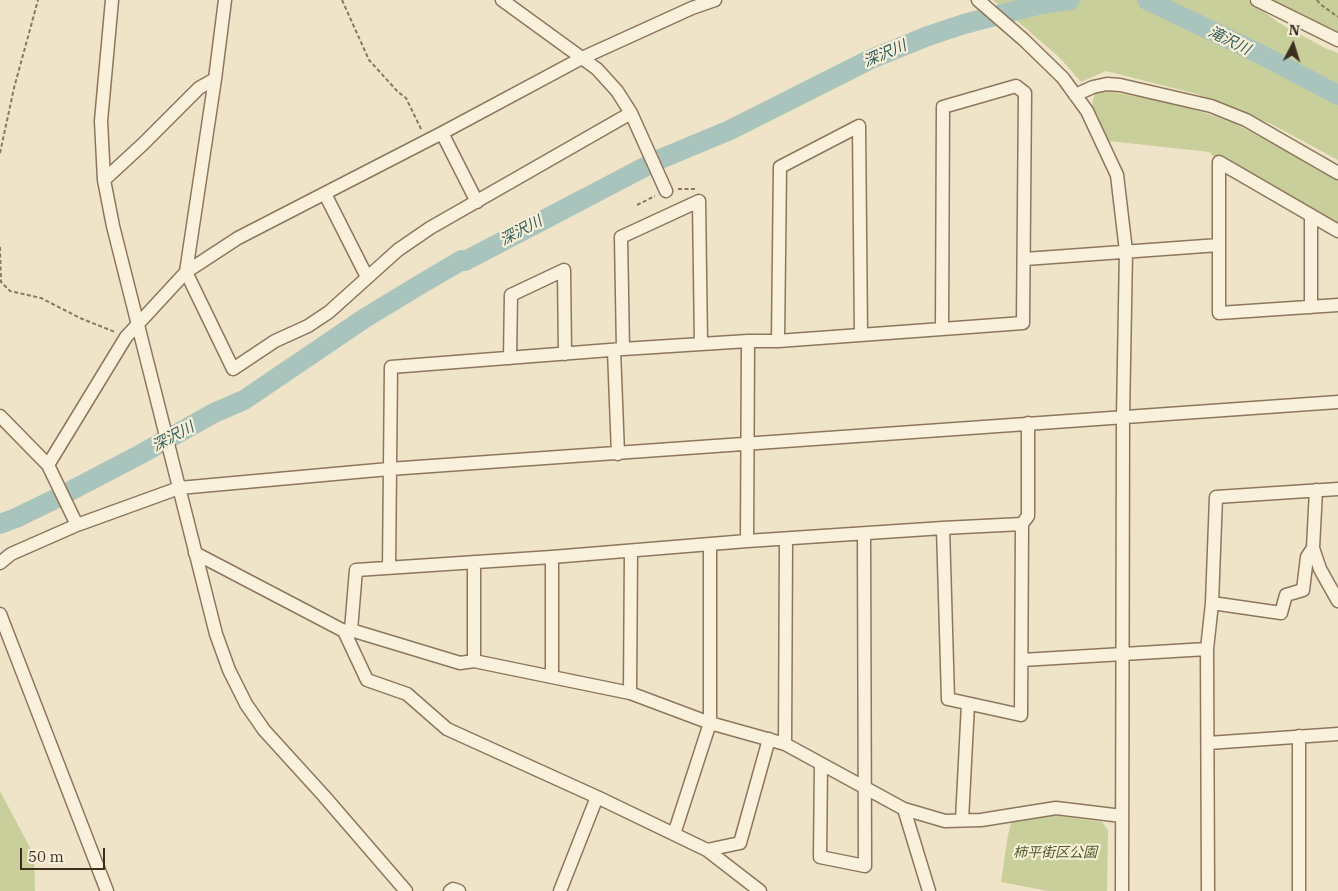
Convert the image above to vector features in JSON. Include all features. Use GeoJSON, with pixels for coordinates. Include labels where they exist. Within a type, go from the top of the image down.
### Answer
{"type":"FeatureCollection","features":[{"type":"Feature","properties":{"kind":"street"},"geometry":{"type":"LineString","coordinates":[[112,0],[101,122],[104,180],[173,467],[216,634],[229,670],[246,704],[264,730],[406,891]]}},
{"type":"Feature","properties":{"kind":"street"},"geometry":{"type":"LineString","coordinates":[[225,0],[186,272],[233,368],[275,341],[308,326],[322,317],[398,250],[430,228],[632,113]]}},
{"type":"Feature","properties":{"kind":"street"},"geometry":{"type":"LineString","coordinates":[[502,0],[598,69],[617,91],[632,113],[666,191]]}},
{"type":"Feature","properties":{"kind":"street"},"geometry":{"type":"LineString","coordinates":[[48,466],[126,337],[186,272],[238,238],[427,141],[582,58],[692,8],[715,0]]}},
{"type":"Feature","properties":{"kind":"street"},"geometry":{"type":"LineString","coordinates":[[978,0],[1024,40],[1063,78],[1087,111],[1117,175],[1126,251],[1123,417],[1122,891]]}},
{"type":"Feature","properties":{"kind":"street"},"geometry":{"type":"LineString","coordinates":[[1257,0],[1338,40]]}},
{"type":"Feature","properties":{"kind":"street"},"geometry":{"type":"LineString","coordinates":[[104,180],[144,144],[199,88],[215,79]]}},
{"type":"Feature","properties":{"kind":"street"},"geometry":{"type":"LineString","coordinates":[[1075,95],[1093,87],[1107,84],[1120,85],[1211,106],[1246,120],[1338,173]]}},
{"type":"Feature","properties":{"kind":"street"},"geometry":{"type":"LineString","coordinates":[[388,568],[391,367],[700,344],[778,341],[861,335],[942,329],[1023,323],[1025,93],[1016,86],[943,107],[942,329]]}},
{"type":"Feature","properties":{"kind":"street"},"geometry":{"type":"LineString","coordinates":[[778,341],[780,167],[859,126],[861,335]]}},
{"type":"Feature","properties":{"kind":"street"},"geometry":{"type":"LineString","coordinates":[[442,133],[477,202]]}},
{"type":"Feature","properties":{"kind":"street"},"geometry":{"type":"LineString","coordinates":[[1338,231],[1219,162],[1219,313],[1338,305]]}},
{"type":"Feature","properties":{"kind":"street"},"geometry":{"type":"LineString","coordinates":[[325,194],[367,277]]}},
{"type":"Feature","properties":{"kind":"street"},"geometry":{"type":"LineString","coordinates":[[618,454],[621,237],[699,201],[700,344]]}},
{"type":"Feature","properties":{"kind":"street"},"geometry":{"type":"LineString","coordinates":[[1311,307],[1312,215]]}},
{"type":"Feature","properties":{"kind":"street"},"geometry":{"type":"LineString","coordinates":[[1024,259],[1219,245]]}},
{"type":"Feature","properties":{"kind":"street"},"geometry":{"type":"LineString","coordinates":[[510,358],[511,295],[564,270],[565,354]]}},
{"type":"Feature","properties":{"kind":"street"},"geometry":{"type":"LineString","coordinates":[[747,541],[748,341]]}},
{"type":"Feature","properties":{"kind":"street"},"geometry":{"type":"LineString","coordinates":[[0,563],[11,554],[77,525],[179,488],[389,469],[1338,402]]}},
{"type":"Feature","properties":{"kind":"street"},"geometry":{"type":"LineString","coordinates":[[0,416],[48,466],[77,525]]}},
{"type":"Feature","properties":{"kind":"street"},"geometry":{"type":"LineString","coordinates":[[944,528],[948,699],[1021,716],[1022,524],[1028,516],[1028,423]]}},
{"type":"Feature","properties":{"kind":"street"},"geometry":{"type":"LineString","coordinates":[[1208,891],[1207,650],[1212,603],[1216,497],[1338,489]]}},
{"type":"Feature","properties":{"kind":"street"},"geometry":{"type":"LineString","coordinates":[[1316,490],[1313,548],[1320,568],[1338,601]]}},
{"type":"Feature","properties":{"kind":"street"},"geometry":{"type":"LineString","coordinates":[[760,891],[707,850],[597,797],[447,729],[407,694],[367,680],[348,630],[356,570],[552,557],[747,541],[1022,524]]}},
{"type":"Feature","properties":{"kind":"street"},"geometry":{"type":"LineString","coordinates":[[821,764],[820,857],[865,866],[864,534]]}},
{"type":"Feature","properties":{"kind":"street"},"geometry":{"type":"LineString","coordinates":[[785,744],[786,539]]}},
{"type":"Feature","properties":{"kind":"street"},"geometry":{"type":"LineString","coordinates":[[674,834],[710,722],[710,545]]}},
{"type":"Feature","properties":{"kind":"street"},"geometry":{"type":"LineString","coordinates":[[1212,603],[1280,613],[1286,595],[1303,590],[1307,557],[1313,548]]}},
{"type":"Feature","properties":{"kind":"street"},"geometry":{"type":"LineString","coordinates":[[630,692],[631,551]]}},
{"type":"Feature","properties":{"kind":"street"},"geometry":{"type":"LineString","coordinates":[[195,553],[348,630],[460,663],[474,661],[630,692],[710,722],[785,744],[904,809],[945,821],[981,820],[1056,808],[1122,816]]}},
{"type":"Feature","properties":{"kind":"street"},"geometry":{"type":"LineString","coordinates":[[552,557],[552,676]]}},
{"type":"Feature","properties":{"kind":"street"},"geometry":{"type":"LineString","coordinates":[[474,562],[474,661]]}},
{"type":"Feature","properties":{"kind":"street"},"geometry":{"type":"LineString","coordinates":[[0,614],[107,891]]}},
{"type":"Feature","properties":{"kind":"street"},"geometry":{"type":"LineString","coordinates":[[1022,660],[1207,650]]}},
{"type":"Feature","properties":{"kind":"street"},"geometry":{"type":"LineString","coordinates":[[962,820],[968,704]]}},
{"type":"Feature","properties":{"kind":"street"},"geometry":{"type":"LineString","coordinates":[[1208,743],[1338,734]]}},
{"type":"Feature","properties":{"kind":"street"},"geometry":{"type":"LineString","coordinates":[[1299,736],[1299,891]]}},
{"type":"Feature","properties":{"kind":"street"},"geometry":{"type":"LineString","coordinates":[[707,850],[740,843],[769,740]]}},
{"type":"Feature","properties":{"kind":"street"},"geometry":{"type":"LineString","coordinates":[[560,891],[597,797]]}},
{"type":"Feature","properties":{"kind":"street"},"geometry":{"type":"LineString","coordinates":[[904,809],[929,891]]}},
{"type":"Feature","properties":{"kind":"street"},"geometry":{"type":"LineString","coordinates":[[450,891],[453,889],[459,891]]}},
{"type":"Feature","properties":{"kind":"path"},"geometry":{"type":"LineString","coordinates":[[0,153],[14,88],[38,0]]}},
{"type":"Feature","properties":{"kind":"path"},"geometry":{"type":"LineString","coordinates":[[342,0],[369,60],[385,79],[406,98],[427,141]]}},
{"type":"Feature","properties":{"kind":"path"},"geometry":{"type":"LineString","coordinates":[[1317,0],[1338,17]]}},
{"type":"Feature","properties":{"kind":"path"},"geometry":{"type":"LineString","coordinates":[[0,248],[1,282],[10,291],[41,298],[80,318],[126,337]]}},
{"type":"Feature","properties":{"kind":"green space"},"geometry":{"type":"Polygon","coordinates":[[[993,0],[1248,0],[1279,23],[1338,53],[1338,160],[1271,124],[1197,94],[1106,71],[1081,82],[1060,58],[993,0]]]}},
{"type":"Feature","properties":{"kind":"green space"},"geometry":{"type":"Polygon","coordinates":[[[1267,0],[1338,0],[1338,37],[1267,0]]]}},
{"type":"Feature","properties":{"kind":"green space"},"geometry":{"type":"Polygon","coordinates":[[[1101,90],[1171,103],[1205,113],[1234,123],[1299,157],[1338,181],[1338,230],[1219,162],[1209,152],[1109,141],[1092,106],[1094,95],[1101,90]]]}},
{"type":"Feature","properties":{"kind":"green space"},"geometry":{"type":"Polygon","coordinates":[[[0,791],[34,855],[35,891],[0,891],[0,791]]]}},
{"type":"Feature","properties":{"kind":"green space","name":"柿平街区公園"},"geometry":{"type":"Polygon","coordinates":[[[1053,815],[1102,822],[1108,830],[1107,891],[1048,891],[1001,882],[1012,819],[1053,815]]]}},
{"type":"Feature","properties":{"kind":"waterway","name":"深沢川"},"geometry":{"type":"LineString","coordinates":[[0,524],[53,500],[214,413],[244,400],[365,318],[462,260],[465,261],[658,160],[730,130],[871,59],[928,36],[964,24],[1041,4],[1070,0]]}},
{"type":"Feature","properties":{"kind":"waterway","name":"滝沢川"},"geometry":{"type":"LineString","coordinates":[[1147,0],[1258,53],[1338,95]]}}]}
